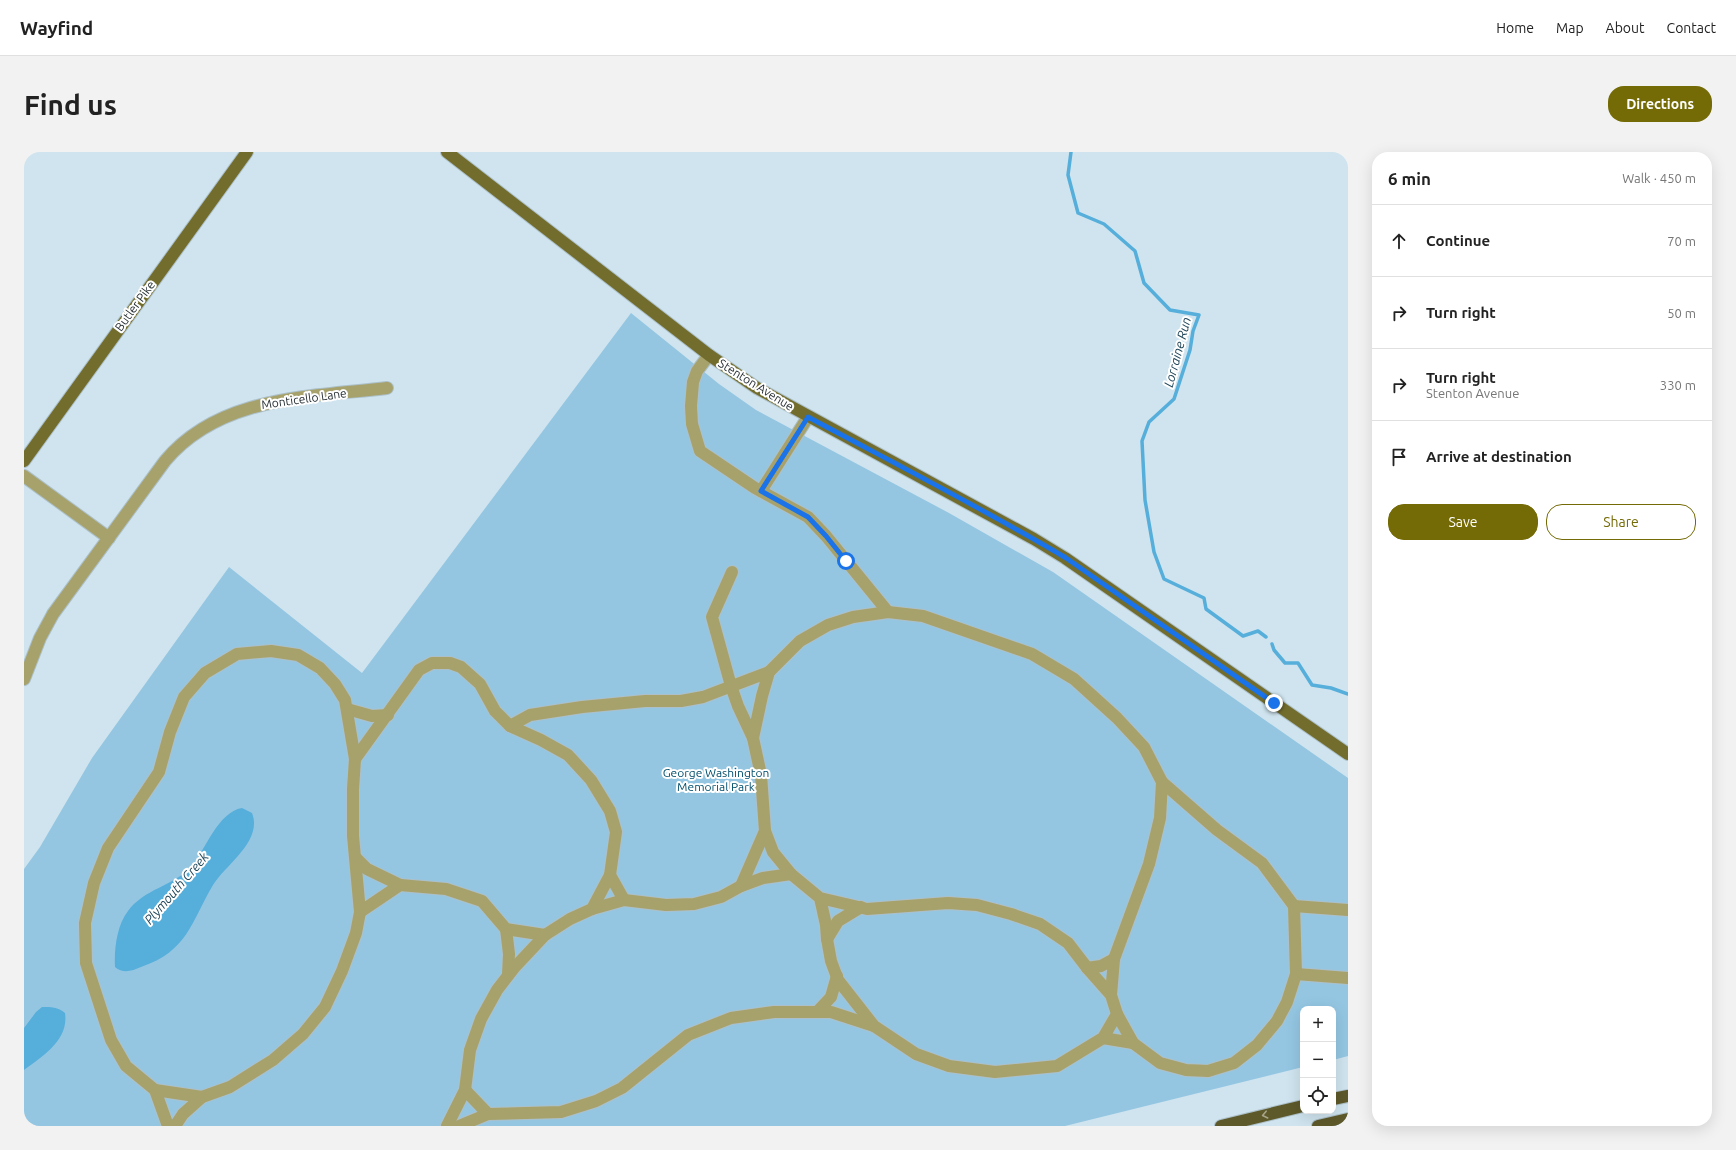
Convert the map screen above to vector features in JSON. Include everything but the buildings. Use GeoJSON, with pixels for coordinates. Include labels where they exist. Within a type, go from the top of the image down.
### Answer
{"type":"FeatureCollection","features":[{"type":"Feature","properties":{"kind":"highway"},"geometry":{"type":"LineString","coordinates":[[1336,1098],[1348,1096]]}},
{"type":"Feature","properties":{"kind":"highway"},"geometry":{"type":"LineString","coordinates":[[1221,1126],[1300,1107]]}},
{"type":"Feature","properties":{"kind":"highway"},"geometry":{"type":"LineString","coordinates":[[1318,1126],[1348,1119]]}},
{"type":"Feature","properties":{"kind":"main road","name":"Butler Pike"},"geometry":{"type":"LineString","coordinates":[[24,461],[247,152]]}},
{"type":"Feature","properties":{"kind":"main road","name":"Stenton Avenue"},"geometry":{"type":"LineString","coordinates":[[448,152],[709,355],[757,388],[808,417],[924,478],[1066,558],[1348,754]]}},
{"type":"Feature","properties":{"kind":"street"},"geometry":{"type":"LineString","coordinates":[[709,355],[697,371],[693,382],[691,398],[692,424],[700,450],[761,491],[808,517],[826,536],[888,612]]}},
{"type":"Feature","properties":{"kind":"street","name":"Monticello Lane"},"geometry":{"type":"LineString","coordinates":[[24,679],[40,638],[46,627],[173,451],[216,420],[252,407],[275,402],[387,388]]}},
{"type":"Feature","properties":{"kind":"street"},"geometry":{"type":"LineString","coordinates":[[761,491],[808,417]]}},
{"type":"Feature","properties":{"kind":"street"},"geometry":{"type":"LineString","coordinates":[[24,476],[109,538]]}},
{"type":"Feature","properties":{"kind":"street"},"geometry":{"type":"LineString","coordinates":[[732,572],[712,617],[731,686],[738,706],[753,738],[761,775],[765,832],[773,852],[791,874],[820,898],[861,907],[904,907],[948,904],[977,905],[1011,914],[1040,924],[1068,943],[1111,995]]}},
{"type":"Feature","properties":{"kind":"street"},"geometry":{"type":"LineString","coordinates":[[510,726],[530,715],[582,707],[645,701],[680,701],[703,697],[769,672],[800,641],[828,624],[853,617],[888,612],[923,616],[1032,654],[1074,679],[1117,718],[1144,747],[1162,782],[1217,830],[1262,863],[1294,906],[1296,974],[1287,1002],[1277,1021],[1257,1045],[1234,1063],[1208,1071],[1186,1070],[1160,1064],[1133,1043],[1117,1014],[1111,995],[1114,959],[1149,864],[1160,818],[1162,782]]}},
{"type":"Feature","properties":{"kind":"street"},"geometry":{"type":"LineString","coordinates":[[168,1126],[155,1090],[126,1066],[111,1040],[86,963],[85,923],[94,883],[108,848],[159,772],[170,732],[184,697],[205,673],[237,654],[271,651],[298,655],[320,668],[338,689],[345,700],[347,709],[355,759],[353,789],[353,836],[360,912],[356,933],[342,971],[325,1007],[303,1034],[273,1060],[230,1087],[202,1097],[183,1114],[175,1126]]}},
{"type":"Feature","properties":{"kind":"street"},"geometry":{"type":"LineString","coordinates":[[355,759],[420,670],[432,663],[450,663],[461,667],[480,684],[495,711],[510,726],[541,740],[568,755],[591,780],[610,811],[616,832],[610,875],[592,909]]}},
{"type":"Feature","properties":{"kind":"street"},"geometry":{"type":"LineString","coordinates":[[753,738],[769,672]]}},
{"type":"Feature","properties":{"kind":"street"},"geometry":{"type":"LineString","coordinates":[[347,709],[372,716],[388,715]]}},
{"type":"Feature","properties":{"kind":"street"},"geometry":{"type":"LineString","coordinates":[[741,886],[765,832]]}},
{"type":"Feature","properties":{"kind":"street"},"geometry":{"type":"LineString","coordinates":[[356,858],[367,869],[400,885],[446,888],[482,901],[506,929],[509,954],[508,975]]}},
{"type":"Feature","properties":{"kind":"street"},"geometry":{"type":"LineString","coordinates":[[447,1126],[465,1090],[470,1050],[481,1019],[497,990],[508,975],[545,935],[570,919],[592,909],[624,900],[666,905],[694,904],[721,897],[741,886],[763,878],[791,874]]}},
{"type":"Feature","properties":{"kind":"street"},"geometry":{"type":"LineString","coordinates":[[610,875],[624,900]]}},
{"type":"Feature","properties":{"kind":"street"},"geometry":{"type":"LineString","coordinates":[[360,912],[400,885]]}},
{"type":"Feature","properties":{"kind":"street"},"geometry":{"type":"LineString","coordinates":[[820,898],[826,924],[831,961],[837,976],[846,991],[874,1026]]}},
{"type":"Feature","properties":{"kind":"street"},"geometry":{"type":"LineString","coordinates":[[1294,906],[1348,910]]}},
{"type":"Feature","properties":{"kind":"street"},"geometry":{"type":"LineString","coordinates":[[827,939],[838,921],[861,907]]}},
{"type":"Feature","properties":{"kind":"street"},"geometry":{"type":"LineString","coordinates":[[506,929],[545,935]]}},
{"type":"Feature","properties":{"kind":"street"},"geometry":{"type":"LineString","coordinates":[[1088,968],[1101,966],[1114,959]]}},
{"type":"Feature","properties":{"kind":"street"},"geometry":{"type":"LineString","coordinates":[[1296,974],[1348,978]]}},
{"type":"Feature","properties":{"kind":"street"},"geometry":{"type":"LineString","coordinates":[[817,1012],[831,996],[837,976]]}},
{"type":"Feature","properties":{"kind":"street"},"geometry":{"type":"LineString","coordinates":[[459,1126],[488,1114],[561,1112],[596,1101],[622,1088],[688,1035],[731,1018],[774,1012],[831,1012],[874,1026],[905,1047],[948,1066],[995,1072],[1057,1066],[1103,1038],[1117,1014]]}},
{"type":"Feature","properties":{"kind":"street"},"geometry":{"type":"LineString","coordinates":[[1103,1038],[1133,1043]]}},
{"type":"Feature","properties":{"kind":"street"},"geometry":{"type":"LineString","coordinates":[[155,1090],[202,1097]]}},
{"type":"Feature","properties":{"kind":"street"},"geometry":{"type":"LineString","coordinates":[[465,1090],[488,1114]]}},
{"type":"Feature","properties":{"kind":"green space","name":"George Washington Memorial Park"},"geometry":{"type":"Polygon","coordinates":[[[631,313],[719,384],[756,410],[949,513],[1053,572],[1348,778],[1348,1056],[1336,1059],[1336,1006],[1300,1006],[1300,1068],[1065,1126],[24,1126],[24,869],[40,847],[92,758],[229,567],[362,673],[631,313]]]}},
{"type":"Feature","properties":{"kind":"water","name":"Plymouth Creek"},"geometry":{"type":"Polygon","coordinates":[[[242,808],[252,813],[254,823],[248,843],[213,885],[193,923],[179,944],[169,953],[157,960],[134,970],[121,971],[115,967],[117,938],[121,923],[128,911],[150,892],[176,879],[191,867],[219,824],[226,816],[242,808]]]}},
{"type":"Feature","properties":{"kind":"water"},"geometry":{"type":"Polygon","coordinates":[[[42,1007],[57,1008],[65,1013],[63,1031],[59,1039],[46,1053],[24,1070],[24,1028],[36,1012],[42,1007]]]}},
{"type":"Feature","properties":{"kind":"waterway","name":"Lorraine Run"},"geometry":{"type":"LineString","coordinates":[[1071,152],[1068,175],[1078,213],[1104,224],[1135,251],[1144,283],[1170,310],[1199,315],[1193,331],[1190,350],[1174,399],[1149,422],[1142,441],[1145,500],[1154,552],[1164,579],[1204,598],[1206,609],[1243,636],[1258,631],[1266,637]]}},
{"type":"Feature","properties":{"kind":"waterway","name":"Lorraine Run"},"geometry":{"type":"LineString","coordinates":[[1272,644],[1274,650],[1285,663],[1298,663],[1312,685],[1331,688],[1348,694]]}},
{"type":"Feature","properties":{"kind":"route"},"geometry":{"type":"LineString","coordinates":[[846,561],[826,536],[808,517],[761,491],[808,417],[924,478],[1066,558],[1274,703]]}}]}
